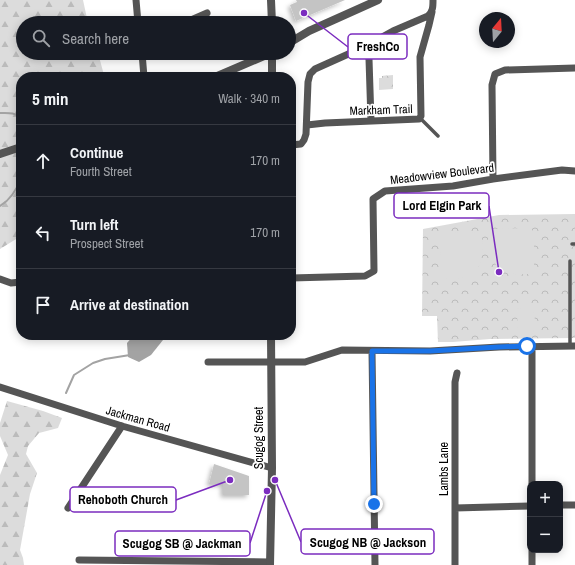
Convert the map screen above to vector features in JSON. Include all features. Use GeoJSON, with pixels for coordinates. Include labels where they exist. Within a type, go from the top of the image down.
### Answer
{"type":"FeatureCollection","features":[{"type":"Feature","properties":{"kind":"street"},"geometry":{"type":"LineString","coordinates":[[136,0],[137,16]]}},
{"type":"Feature","properties":{"kind":"street"},"geometry":{"type":"LineString","coordinates":[[271,0],[272,16]]}},
{"type":"Feature","properties":{"kind":"street"},"geometry":{"type":"LineString","coordinates":[[296,39],[378,0]]}},
{"type":"Feature","properties":{"kind":"street","name":"Markham Trail"},"geometry":{"type":"LineString","coordinates":[[307,125],[419,120],[421,116],[420,57],[433,8],[433,0]]}},
{"type":"Feature","properties":{"kind":"street"},"geometry":{"type":"LineString","coordinates":[[296,144],[301,144],[306,134],[308,82],[310,74],[315,69],[428,16],[432,12]]}},
{"type":"Feature","properties":{"kind":"street"},"geometry":{"type":"LineString","coordinates":[[200,16],[207,13]]}},
{"type":"Feature","properties":{"kind":"street"},"geometry":{"type":"LineString","coordinates":[[364,47],[369,59],[371,121]]}},
{"type":"Feature","properties":{"kind":"street"},"geometry":{"type":"LineString","coordinates":[[143,60],[144,72]]}},
{"type":"Feature","properties":{"kind":"street"},"geometry":{"type":"LineString","coordinates":[[227,72],[255,60]]}},
{"type":"Feature","properties":{"kind":"street"},"geometry":{"type":"LineString","coordinates":[[271,60],[272,72]]}},
{"type":"Feature","properties":{"kind":"street"},"geometry":{"type":"LineString","coordinates":[[493,179],[492,85],[495,74],[505,70],[575,68]]}},
{"type":"Feature","properties":{"kind":"street"},"geometry":{"type":"LineString","coordinates":[[0,154],[16,149]]}},
{"type":"Feature","properties":{"kind":"street","name":"Meadowview Boulevard"},"geometry":{"type":"LineString","coordinates":[[296,278],[365,276],[374,271],[373,199],[385,191],[453,186],[562,170],[575,171]]}},
{"type":"Feature","properties":{"kind":"street"},"geometry":{"type":"LineString","coordinates":[[0,279],[11,283],[16,282]]}},
{"type":"Feature","properties":{"kind":"street","name":"Scugog Street"},"geometry":{"type":"LineString","coordinates":[[270,564],[272,468],[271,340]]}},
{"type":"Feature","properties":{"kind":"street"},"geometry":{"type":"LineString","coordinates":[[532,346],[532,481]]}},
{"type":"Feature","properties":{"kind":"street"},"geometry":{"type":"LineString","coordinates":[[208,362],[305,362],[342,350],[430,351],[499,347],[572,346]]}},
{"type":"Feature","properties":{"kind":"street"},"geometry":{"type":"LineString","coordinates":[[372,351],[375,565]]}},
{"type":"Feature","properties":{"kind":"street","name":"Lambs Lane"},"geometry":{"type":"LineString","coordinates":[[455,565],[455,382],[457,373]]}},
{"type":"Feature","properties":{"kind":"street","name":"Jackman Road"},"geometry":{"type":"LineString","coordinates":[[0,387],[122,426],[272,468]]}},
{"type":"Feature","properties":{"kind":"street"},"geometry":{"type":"LineString","coordinates":[[68,508],[122,426]]}},
{"type":"Feature","properties":{"kind":"street"},"geometry":{"type":"LineString","coordinates":[[563,506],[575,505]]}},
{"type":"Feature","properties":{"kind":"street"},"geometry":{"type":"LineString","coordinates":[[455,508],[527,506]]}},
{"type":"Feature","properties":{"kind":"street"},"geometry":{"type":"LineString","coordinates":[[532,553],[532,565]]}},
{"type":"Feature","properties":{"kind":"street"},"geometry":{"type":"LineString","coordinates":[[79,560],[270,564]]}},
{"type":"Feature","properties":{"kind":"lane"},"geometry":{"type":"LineString","coordinates":[[420,118],[438,136]]}},
{"type":"Feature","properties":{"kind":"lane"},"geometry":{"type":"LineString","coordinates":[[570,261],[572,346]]}},
{"type":"Feature","properties":{"kind":"green space"},"geometry":{"type":"Polygon","coordinates":[[[0,0],[83,0],[86,16],[16,16],[16,60],[100,60],[103,72],[16,72],[16,239],[0,249],[0,0]]]}},
{"type":"Feature","properties":{"kind":"green space"},"geometry":{"type":"Polygon","coordinates":[[[393,75],[393,89],[379,90],[379,78],[382,78],[382,76],[393,75]]]}},
{"type":"Feature","properties":{"kind":"green space"},"geometry":{"type":"Polygon","coordinates":[[[575,214],[575,338],[490,339],[438,342],[437,316],[422,316],[423,229],[499,215],[575,214]]]}},
{"type":"Feature","properties":{"kind":"green space"},"geometry":{"type":"Polygon","coordinates":[[[526,228],[526,230],[531,229],[533,231],[534,236],[534,274],[512,274],[502,270],[494,262],[490,254],[488,246],[488,229],[526,228]]]}},
{"type":"Feature","properties":{"kind":"green space"},"geometry":{"type":"Polygon","coordinates":[[[482,232],[482,252],[480,264],[477,270],[467,277],[441,278],[441,237],[443,235],[448,235],[448,233],[482,232]]]}},
{"type":"Feature","properties":{"kind":"green space"},"geometry":{"type":"Polygon","coordinates":[[[526,307],[532,308],[533,310],[535,322],[534,330],[531,335],[518,337],[517,309],[526,307]]]}},
{"type":"Feature","properties":{"kind":"green space"},"geometry":{"type":"Polygon","coordinates":[[[7,401],[62,418],[58,428],[39,433],[28,446],[26,454],[37,473],[30,494],[20,550],[24,565],[0,565],[0,475],[8,455],[0,436],[0,423],[7,401]]]}},
{"type":"Feature","properties":{"kind":"shaded area"},"geometry":{"type":"Polygon","coordinates":[[[130,340],[163,340],[151,355],[139,362],[128,357],[127,343],[130,340]]]}},
{"type":"Feature","properties":{"kind":"building"},"geometry":{"type":"Polygon","coordinates":[[[296,0],[345,0],[296,21],[296,16],[294,16],[290,5],[297,2],[296,0]]]}},
{"type":"Feature","properties":{"kind":"building"},"geometry":{"type":"Polygon","coordinates":[[[214,464],[249,476],[249,495],[223,495],[223,484],[209,484],[214,464]]]}},
{"type":"Feature","properties":{"kind":"waterway"},"geometry":{"type":"LineString","coordinates":[[0,113],[16,115]]}},
{"type":"Feature","properties":{"kind":"waterway"},"geometry":{"type":"LineString","coordinates":[[0,206],[7,201],[16,188]]}},
{"type":"Feature","properties":{"kind":"waterway"},"geometry":{"type":"LineString","coordinates":[[66,393],[74,375],[93,363],[105,359],[130,355]]}},
{"type":"Feature","properties":{"kind":"place","name":"FreshCo"},"geometry":{"type":"Point","coordinates":[304,13]}},
{"type":"Feature","properties":{"kind":"place","name":"Lord Elgin Park"},"geometry":{"type":"Point","coordinates":[499,272]}},
{"type":"Feature","properties":{"kind":"place","name":"Rehoboth Church"},"geometry":{"type":"Point","coordinates":[230,480]}},
{"type":"Feature","properties":{"kind":"place","name":"Scugog NB @ Jackson"},"geometry":{"type":"Point","coordinates":[275,480]}},
{"type":"Feature","properties":{"kind":"place","name":"Scugog SB @ Jackman"},"geometry":{"type":"Point","coordinates":[267,491]}},
{"type":"Feature","properties":{"kind":"route"},"geometry":{"type":"LineString","coordinates":[[374,504],[372,351],[430,351],[527,346]]}}]}
